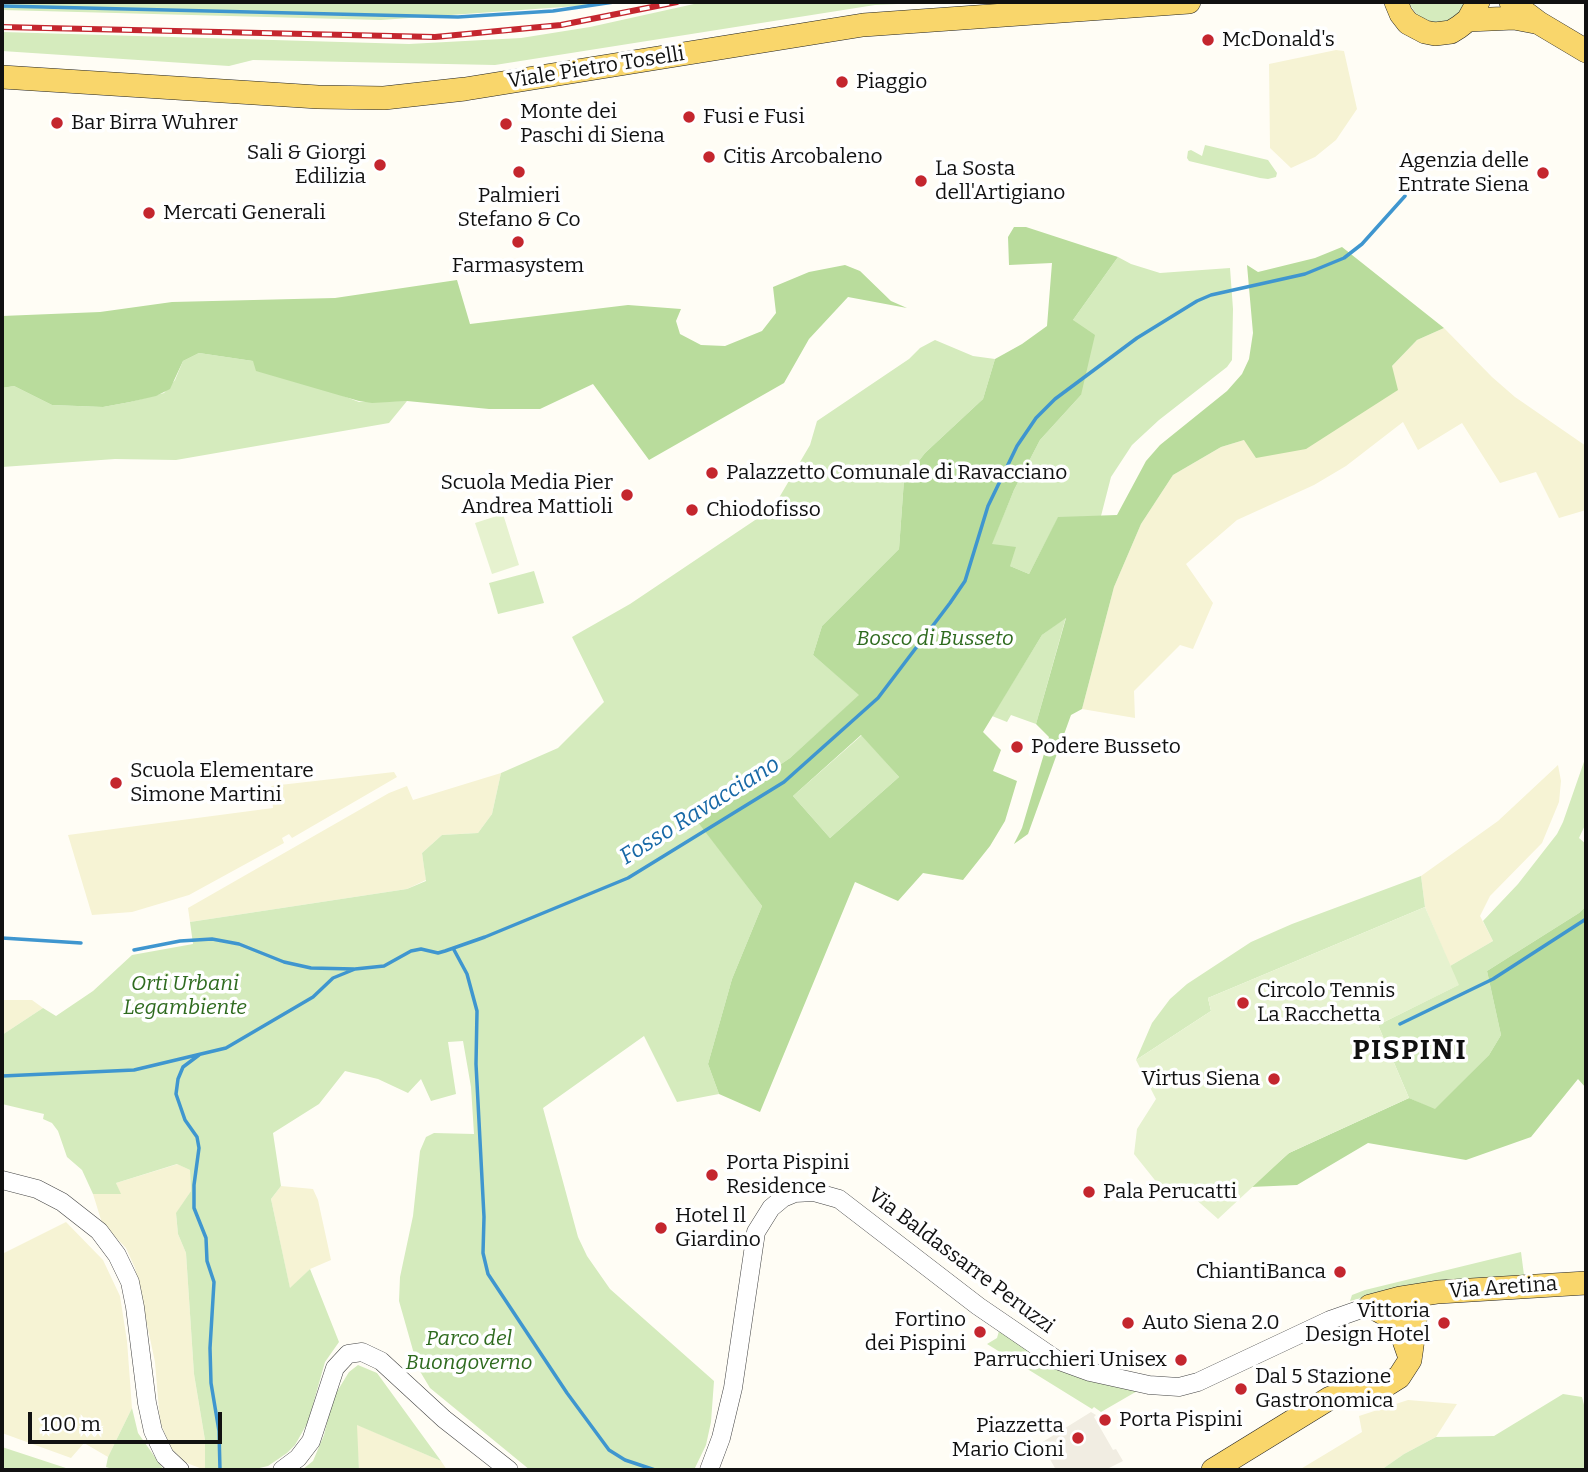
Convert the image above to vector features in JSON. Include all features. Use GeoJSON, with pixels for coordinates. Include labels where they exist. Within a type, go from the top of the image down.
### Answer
{"type":"FeatureCollection","features":[{"type":"Feature","properties":{"kind":"main road","name":"Viale Pietro Toselli"},"geometry":{"type":"LineString","coordinates":[[2,77],[318,97],[394,97],[466,89],[863,25],[1189,2]]}},
{"type":"Feature","properties":{"kind":"main road"},"geometry":{"type":"LineString","coordinates":[[1511,2],[1539,23],[1586,51]]}},
{"type":"Feature","properties":{"kind":"main road"},"geometry":{"type":"LineString","coordinates":[[1394,4],[1412,26],[1435,34],[1451,32],[1473,11],[1539,23]]}},
{"type":"Feature","properties":{"kind":"main road","name":"Via Aretina"},"geometry":{"type":"LineString","coordinates":[[1370,1306],[1455,1290],[1586,1283]]}},
{"type":"Feature","properties":{"kind":"main road"},"geometry":{"type":"LineString","coordinates":[[1213,1470],[1330,1398],[1356,1389],[1377,1388],[1391,1383],[1402,1374],[1410,1360],[1416,1313],[1413,1296]]}},
{"type":"Feature","properties":{"kind":"main road"},"geometry":{"type":"LineString","coordinates":[[1370,1306],[1384,1312],[1399,1326],[1410,1360]]}},
{"type":"Feature","properties":{"kind":"street"},"geometry":{"type":"LineString","coordinates":[[2,1180],[37,1189],[62,1202],[99,1231],[117,1255],[130,1282],[153,1431],[165,1456],[180,1470]]}},
{"type":"Feature","properties":{"kind":"street","name":"Via Baldassarre Peruzzi"},"geometry":{"type":"LineString","coordinates":[[709,1470],[725,1426],[733,1388],[756,1232],[765,1214],[777,1202],[801,1192],[821,1193],[839,1199],[978,1306],[1061,1362],[1090,1372],[1149,1385],[1187,1386]]}},
{"type":"Feature","properties":{"kind":"street","name":"Via Aretina"},"geometry":{"type":"LineString","coordinates":[[1187,1386],[1330,1321],[1370,1306]]}},
{"type":"Feature","properties":{"kind":"street"},"geometry":{"type":"LineString","coordinates":[[282,1470],[298,1458],[311,1441],[335,1368],[348,1354],[362,1352],[381,1361],[444,1419],[509,1470]]}},
{"type":"Feature","properties":{"kind":"shaded area"},"geometry":{"type":"Polygon","coordinates":[[[1336,50],[1344,51],[1357,109],[1336,140],[1315,157],[1291,168],[1270,148],[1269,64],[1336,50]]]}},
{"type":"Feature","properties":{"kind":"shaded area"},"geometry":{"type":"Polygon","coordinates":[[[1444,328],[1515,397],[1586,446],[1586,510],[1559,518],[1536,472],[1500,483],[1462,423],[1418,450],[1403,422],[1346,466],[1314,485],[1237,520],[1186,564],[1213,603],[1193,649],[1180,645],[1134,691],[1135,718],[1082,709],[1114,587],[1141,524],[1173,475],[1221,447],[1244,440],[1392,366],[1417,340],[1444,328]]]}},
{"type":"Feature","properties":{"kind":"shaded area"},"geometry":{"type":"Polygon","coordinates":[[[1558,765],[1561,781],[1559,802],[1542,843],[1490,896],[1480,916],[1493,941],[1450,966],[1425,907],[1421,876],[1498,821],[1558,765]]]}},
{"type":"Feature","properties":{"kind":"shaded area"},"geometry":{"type":"Polygon","coordinates":[[[394,772],[397,777],[292,838],[289,834],[282,838],[284,843],[189,895],[132,912],[92,915],[68,835],[273,808],[271,786],[394,772]]]}},
{"type":"Feature","properties":{"kind":"shaded area"},"geometry":{"type":"Polygon","coordinates":[[[501,773],[492,814],[478,833],[442,835],[422,853],[426,880],[407,889],[190,922],[188,908],[389,793],[407,786],[413,800],[501,773]]]}},
{"type":"Feature","properties":{"kind":"shaded area"},"geometry":{"type":"Polygon","coordinates":[[[2,1000],[32,1000],[43,1008],[2,1035],[2,1000]]]}},
{"type":"Feature","properties":{"kind":"shaded area"},"geometry":{"type":"Polygon","coordinates":[[[178,1164],[190,1170],[191,1191],[176,1214],[178,1234],[186,1253],[194,1374],[205,1440],[205,1470],[184,1462],[171,1448],[160,1422],[155,1362],[135,1268],[126,1248],[102,1223],[93,1194],[120,1194],[116,1183],[178,1164]]]}},
{"type":"Feature","properties":{"kind":"shaded area"},"geometry":{"type":"Polygon","coordinates":[[[281,1186],[313,1189],[318,1200],[331,1260],[310,1269],[290,1289],[271,1199],[281,1186]]]}},
{"type":"Feature","properties":{"kind":"shaded area"},"geometry":{"type":"Polygon","coordinates":[[[66,1222],[103,1260],[120,1296],[127,1341],[132,1408],[108,1457],[84,1443],[71,1458],[2,1433],[4,1253],[66,1222]]]}},
{"type":"Feature","properties":{"kind":"shaded area"},"geometry":{"type":"Polygon","coordinates":[[[1408,1400],[1457,1404],[1436,1437],[1381,1470],[1299,1470],[1362,1432],[1359,1416],[1408,1400]]]}},
{"type":"Feature","properties":{"kind":"shaded area","name":"Piazzetta Mario Cioni"},"geometry":{"type":"Polygon","coordinates":[[[1091,1412],[1096,1415],[1094,1417],[1113,1450],[1116,1449],[1123,1461],[1105,1470],[1056,1470],[1041,1443],[1091,1412]]]}},
{"type":"Feature","properties":{"kind":"shaded area"},"geometry":{"type":"Polygon","coordinates":[[[356,1424],[441,1461],[447,1470],[359,1470],[356,1424]]]}},
{"type":"Feature","properties":{"kind":"green space"},"geometry":{"type":"Polygon","coordinates":[[[2,2],[604,2],[381,20],[2,10],[2,2]]]}},
{"type":"Feature","properties":{"kind":"green space"},"geometry":{"type":"Polygon","coordinates":[[[703,2],[944,2],[875,5],[495,65],[253,60],[229,66],[2,51],[2,32],[409,44],[521,38],[590,27],[703,2]]]}},
{"type":"Feature","properties":{"kind":"green space"},"geometry":{"type":"Polygon","coordinates":[[[1408,2],[1471,2],[1462,17],[1436,25],[1420,19],[1408,2]]]}},
{"type":"Feature","properties":{"kind":"green space"},"geometry":{"type":"Polygon","coordinates":[[[1205,145],[1268,160],[1277,173],[1276,177],[1260,178],[1189,161],[1188,151],[1202,156],[1205,145]]]}},
{"type":"Feature","properties":{"kind":"green space","name":"Bosco di Busseto"},"geometry":{"type":"Polygon","coordinates":[[[1014,227],[1026,227],[1118,257],[1073,320],[1095,335],[1081,395],[1040,440],[1014,490],[992,544],[1016,547],[1010,566],[1029,574],[1058,517],[1117,515],[1146,461],[1160,445],[1227,391],[1242,374],[1249,359],[1253,333],[1247,265],[1258,272],[1315,258],[1342,247],[1444,328],[1417,340],[1392,366],[1398,390],[1306,449],[1256,458],[1244,440],[1221,447],[1173,475],[1141,524],[1114,587],[1082,709],[1071,715],[1028,834],[1014,844],[1022,828],[1049,737],[1036,724],[1066,618],[1042,635],[983,732],[1001,750],[993,771],[1017,781],[1005,821],[990,846],[963,880],[923,873],[898,901],[855,882],[760,1112],[719,1094],[708,1064],[732,979],[762,906],[697,821],[790,758],[859,695],[813,655],[822,626],[899,549],[904,480],[925,453],[983,399],[995,359],[1047,326],[1052,263],[1009,265],[1008,237],[1014,227]],[[861,735],[793,796],[830,838],[899,777],[861,735]]]}},
{"type":"Feature","properties":{"kind":"green space"},"geometry":{"type":"Polygon","coordinates":[[[1118,257],[1160,273],[1230,268],[1233,309],[1232,360],[1132,445],[1111,477],[1101,516],[1058,518],[1029,574],[1010,566],[991,545],[1014,490],[1040,440],[1081,395],[1073,320],[1118,257]]]}},
{"type":"Feature","properties":{"kind":"green space"},"geometry":{"type":"Polygon","coordinates":[[[845,265],[860,271],[891,301],[907,308],[848,297],[809,339],[784,383],[649,460],[593,384],[540,409],[489,409],[407,401],[372,403],[256,371],[253,361],[199,353],[183,361],[170,389],[156,396],[103,407],[52,405],[14,386],[2,388],[2,316],[100,312],[172,302],[335,298],[457,280],[470,324],[628,305],[681,309],[676,321],[680,334],[701,345],[725,346],[762,331],[776,313],[773,287],[809,272],[845,265]]]}},
{"type":"Feature","properties":{"kind":"green space"},"geometry":{"type":"Polygon","coordinates":[[[935,340],[973,356],[995,359],[983,399],[925,453],[904,480],[899,549],[822,626],[813,655],[860,695],[790,758],[698,821],[762,906],[732,979],[708,1064],[719,1094],[677,1102],[644,1036],[543,1108],[578,1237],[587,1256],[610,1289],[714,1381],[711,1422],[706,1445],[694,1470],[530,1470],[430,1388],[418,1368],[399,1301],[400,1277],[413,1216],[420,1151],[426,1137],[434,1133],[474,1134],[471,1087],[463,1041],[448,1042],[456,1094],[431,1101],[421,1079],[408,1093],[378,1079],[345,1071],[319,1104],[273,1133],[281,1186],[271,1199],[290,1288],[310,1269],[339,1342],[325,1362],[308,1422],[295,1445],[287,1453],[268,1466],[251,1470],[205,1470],[205,1440],[194,1374],[186,1253],[178,1234],[176,1213],[191,1191],[190,1170],[177,1164],[116,1183],[121,1194],[93,1194],[82,1170],[67,1157],[58,1131],[52,1123],[43,1119],[44,1114],[2,1104],[2,1035],[43,1008],[56,1016],[93,991],[132,955],[193,944],[190,922],[407,889],[426,881],[422,853],[442,835],[478,833],[492,814],[501,773],[558,748],[604,702],[572,637],[630,604],[773,508],[810,445],[817,421],[935,340]]]}},
{"type":"Feature","properties":{"kind":"green space"},"geometry":{"type":"Polygon","coordinates":[[[199,353],[253,361],[359,402],[407,401],[389,423],[176,460],[115,459],[2,467],[2,388],[14,386],[52,405],[103,407],[164,393],[175,380],[183,361],[199,353]]]}},
{"type":"Feature","properties":{"kind":"green space"},"geometry":{"type":"Polygon","coordinates":[[[503,514],[519,565],[492,574],[475,523],[503,514]]]}},
{"type":"Feature","properties":{"kind":"green space"},"geometry":{"type":"Polygon","coordinates":[[[534,571],[544,603],[498,614],[489,583],[534,571]]]}},
{"type":"Feature","properties":{"kind":"green space"},"geometry":{"type":"Polygon","coordinates":[[[1066,617],[1036,724],[1011,715],[1007,722],[992,716],[1042,635],[1066,617]]]}},
{"type":"Feature","properties":{"kind":"green space"},"geometry":{"type":"Polygon","coordinates":[[[862,735],[899,777],[830,838],[793,796],[862,735]]]}},
{"type":"Feature","properties":{"kind":"green space"},"geometry":{"type":"Polygon","coordinates":[[[1586,756],[1586,823],[1579,838],[1586,844],[1586,906],[1487,971],[1501,1035],[1489,1055],[1435,1110],[1409,1098],[1378,1025],[1458,985],[1450,966],[1493,941],[1483,921],[1518,884],[1557,834],[1586,756]]]}},
{"type":"Feature","properties":{"kind":"green space"},"geometry":{"type":"Polygon","coordinates":[[[1421,876],[1425,907],[1208,998],[1211,1011],[1136,1060],[1152,1023],[1170,999],[1187,984],[1251,942],[1421,876]]]}},
{"type":"Feature","properties":{"kind":"green space"},"geometry":{"type":"Polygon","coordinates":[[[1586,906],[1586,1088],[1578,1079],[1531,1137],[1466,1160],[1368,1143],[1297,1185],[1250,1187],[1289,1153],[1409,1098],[1435,1109],[1489,1055],[1501,1035],[1487,971],[1586,906]]]}},
{"type":"Feature","properties":{"kind":"green space","name":"Virtus Siena"},"geometry":{"type":"Polygon","coordinates":[[[1425,907],[1459,985],[1378,1025],[1409,1098],[1289,1153],[1218,1219],[1192,1196],[1170,1199],[1134,1154],[1137,1129],[1156,1099],[1136,1060],[1211,1011],[1208,998],[1425,907]]]}},
{"type":"Feature","properties":{"kind":"green space"},"geometry":{"type":"Polygon","coordinates":[[[1521,1252],[1524,1275],[1380,1293],[1350,1301],[1352,1295],[1365,1290],[1521,1252]]]}},
{"type":"Feature","properties":{"kind":"green space"},"geometry":{"type":"Polygon","coordinates":[[[999,1331],[1043,1361],[1139,1390],[1101,1412],[1094,1407],[1092,1409],[987,1344],[997,1338],[999,1331]]]}},
{"type":"Feature","properties":{"kind":"green space"},"geometry":{"type":"Polygon","coordinates":[[[358,1365],[377,1373],[441,1461],[357,1425],[359,1470],[302,1470],[313,1461],[324,1435],[333,1398],[349,1372],[358,1365]]]}},
{"type":"Feature","properties":{"kind":"green space"},"geometry":{"type":"Polygon","coordinates":[[[1563,1394],[1582,1397],[1586,1413],[1586,1470],[1381,1470],[1436,1437],[1494,1436],[1563,1394]]]}},
{"type":"Feature","properties":{"kind":"green space"},"geometry":{"type":"Polygon","coordinates":[[[132,1408],[138,1433],[164,1470],[115,1470],[106,1467],[108,1457],[132,1408]]]}},
{"type":"Feature","properties":{"kind":"green space"},"geometry":{"type":"Polygon","coordinates":[[[2,1447],[72,1470],[2,1470],[2,1447]]]}},
{"type":"Feature","properties":{"kind":"waterway"},"geometry":{"type":"LineString","coordinates":[[2,6],[458,17],[553,11],[614,2]]}},
{"type":"Feature","properties":{"kind":"waterway","name":"Fosso Ravacciano"},"geometry":{"type":"LineString","coordinates":[[2,1076],[134,1070],[226,1048],[313,997],[333,978],[355,969],[384,966],[411,951],[445,951],[628,878],[784,782],[878,698],[950,603],[965,581],[988,506],[1017,446],[1036,418],[1055,399],[1137,338],[1197,301],[1211,295],[1305,274],[1344,258],[1362,244],[1405,196]]}},
{"type":"Feature","properties":{"kind":"waterway"},"geometry":{"type":"LineString","coordinates":[[1400,1024],[1493,979],[1586,919]]}},
{"type":"Feature","properties":{"kind":"waterway"},"geometry":{"type":"LineString","coordinates":[[2,938],[81,943]]}},
{"type":"Feature","properties":{"kind":"waterway"},"geometry":{"type":"LineString","coordinates":[[134,950],[180,941],[212,939],[239,944],[284,962],[311,968],[354,969]]}},
{"type":"Feature","properties":{"kind":"waterway"},"geometry":{"type":"LineString","coordinates":[[453,948],[467,974],[477,1011],[476,1064],[484,1217],[483,1253],[488,1274],[567,1393],[609,1450],[625,1460],[655,1470]]}},
{"type":"Feature","properties":{"kind":"waterway"},"geometry":{"type":"LineString","coordinates":[[199,1055],[183,1067],[176,1094],[185,1120],[197,1137],[199,1148],[194,1208],[206,1238],[207,1261],[214,1282],[211,1383],[219,1431],[220,1470]]}},
{"type":"Feature","properties":{"kind":"railway"},"geometry":{"type":"LineString","coordinates":[[2,27],[435,37],[561,25],[677,2]]}},
{"type":"Feature","properties":{"kind":"place","name":"McDonald's"},"geometry":{"type":"Point","coordinates":[1208,40]}},
{"type":"Feature","properties":{"kind":"place","name":"Piaggio"},"geometry":{"type":"Point","coordinates":[842,82]}},
{"type":"Feature","properties":{"kind":"place","name":"Fusi e Fusi"},"geometry":{"type":"Point","coordinates":[689,117]}},
{"type":"Feature","properties":{"kind":"place","name":"Bar Birra Wuhrer"},"geometry":{"type":"Point","coordinates":[57,123]}},
{"type":"Feature","properties":{"kind":"place","name":"Monte dei Paschi di Siena"},"geometry":{"type":"Point","coordinates":[506,124]}},
{"type":"Feature","properties":{"kind":"place","name":"Citis Arcobaleno"},"geometry":{"type":"Point","coordinates":[709,157]}},
{"type":"Feature","properties":{"kind":"place","name":"Sali & Giorgi Edilizia"},"geometry":{"type":"Point","coordinates":[380,165]}},
{"type":"Feature","properties":{"kind":"place","name":"Palmieri Stefano & Co"},"geometry":{"type":"Point","coordinates":[519,172]}},
{"type":"Feature","properties":{"kind":"place","name":"Agenzia delle Entrate Siena"},"geometry":{"type":"Point","coordinates":[1543,173]}},
{"type":"Feature","properties":{"kind":"place","name":"La Sosta dell'Artigiano"},"geometry":{"type":"Point","coordinates":[921,181]}},
{"type":"Feature","properties":{"kind":"place","name":"Mercati Generali"},"geometry":{"type":"Point","coordinates":[149,213]}},
{"type":"Feature","properties":{"kind":"place","name":"Farmasystem"},"geometry":{"type":"Point","coordinates":[518,242]}},
{"type":"Feature","properties":{"kind":"place","name":"Palazzetto Comunale di Ravacciano"},"geometry":{"type":"Point","coordinates":[712,473]}},
{"type":"Feature","properties":{"kind":"place","name":"Scuola Media Pier Andrea Mattioli"},"geometry":{"type":"Point","coordinates":[627,495]}},
{"type":"Feature","properties":{"kind":"place","name":"Chiodofisso"},"geometry":{"type":"Point","coordinates":[692,510]}},
{"type":"Feature","properties":{"kind":"place","name":"Podere Busseto"},"geometry":{"type":"Point","coordinates":[1017,747]}},
{"type":"Feature","properties":{"kind":"place","name":"Scuola Elementare Simone Martini"},"geometry":{"type":"Point","coordinates":[116,783]}},
{"type":"Feature","properties":{"kind":"place","name":"Circolo Tennis La Racchetta"},"geometry":{"type":"Point","coordinates":[1243,1003]}},
{"type":"Feature","properties":{"kind":"place","name":"Virtus Siena"},"geometry":{"type":"Point","coordinates":[1274,1079]}},
{"type":"Feature","properties":{"kind":"place","name":"Porta Pispini Residence"},"geometry":{"type":"Point","coordinates":[712,1175]}},
{"type":"Feature","properties":{"kind":"place","name":"Pala Perucatti"},"geometry":{"type":"Point","coordinates":[1089,1192]}},
{"type":"Feature","properties":{"kind":"place","name":"Hotel Il Giardino"},"geometry":{"type":"Point","coordinates":[661,1228]}},
{"type":"Feature","properties":{"kind":"place","name":"ChiantiBanca"},"geometry":{"type":"Point","coordinates":[1340,1272]}},
{"type":"Feature","properties":{"kind":"place","name":"Auto Siena 2.0"},"geometry":{"type":"Point","coordinates":[1128,1323]}},
{"type":"Feature","properties":{"kind":"place","name":"Vittoria Design Hotel"},"geometry":{"type":"Point","coordinates":[1444,1323]}},
{"type":"Feature","properties":{"kind":"place","name":"Fortino dei Pispini"},"geometry":{"type":"Point","coordinates":[980,1332]}},
{"type":"Feature","properties":{"kind":"place","name":"Parrucchieri Unisex"},"geometry":{"type":"Point","coordinates":[1181,1360]}},
{"type":"Feature","properties":{"kind":"place","name":"Dal 5 Stazione Gastronomica"},"geometry":{"type":"Point","coordinates":[1241,1389]}},
{"type":"Feature","properties":{"kind":"place","name":"Porta Pispini"},"geometry":{"type":"Point","coordinates":[1105,1420]}},
{"type":"Feature","properties":{"kind":"place","name":"Piazzetta Mario Cioni"},"geometry":{"type":"Point","coordinates":[1078,1438]}},
{"type":"Feature","properties":{"kind":"district","name":"PISPINI"},"geometry":{"type":"Point","coordinates":[1410,1051]}},
{"type":"Feature","properties":{"kind":"park label","name":"Orti Urbani Legambiente"},"geometry":{"type":"Point","coordinates":[185,996]}},
{"type":"Feature","properties":{"kind":"park label","name":"Parco del Buongoverno"},"geometry":{"type":"Point","coordinates":[469,1351]}}]}
